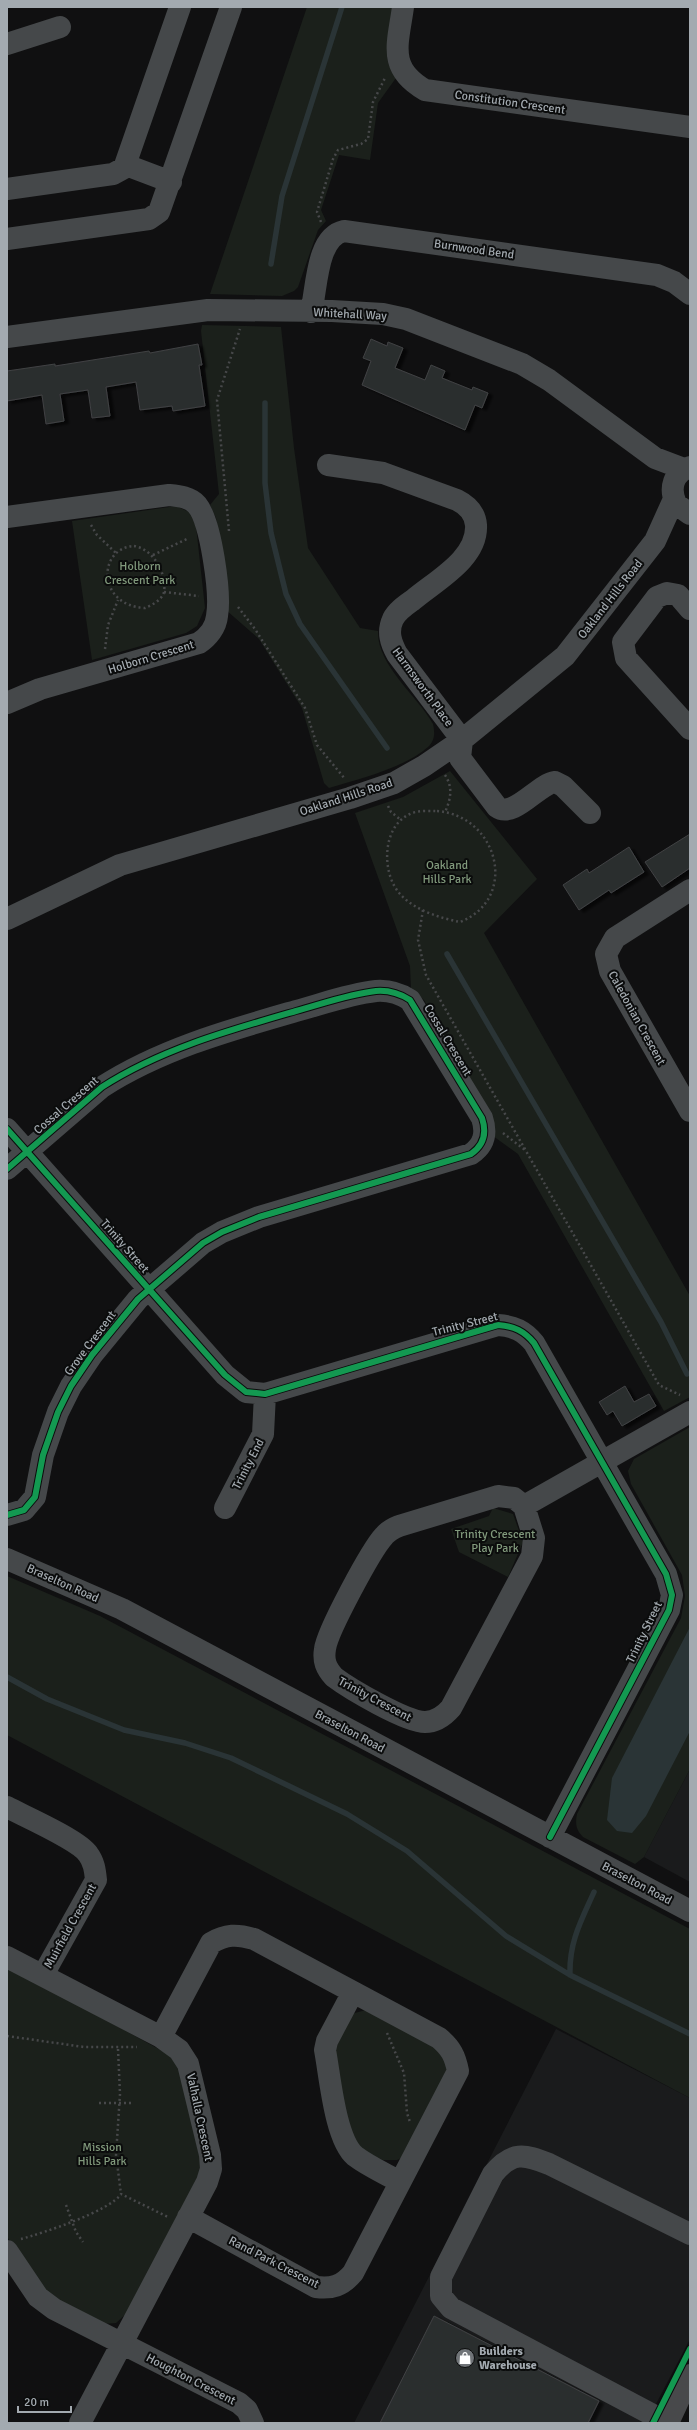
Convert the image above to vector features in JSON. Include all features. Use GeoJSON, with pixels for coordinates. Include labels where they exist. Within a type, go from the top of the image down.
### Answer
{"type":"FeatureCollection","features":[{"type":"Feature","properties":{"kind":"main road"},"geometry":{"type":"LineString","coordinates":[[668,2423],[690,2376]]}},
{"type":"Feature","properties":{"kind":"street"},"geometry":{"type":"LineString","coordinates":[[7,189],[113,174],[121,171],[126,165],[180,7]]}},
{"type":"Feature","properties":{"kind":"street"},"geometry":{"type":"LineString","coordinates":[[7,239],[149,219],[162,208],[231,7]]}},
{"type":"Feature","properties":{"kind":"street","name":"Constitution Crescent"},"geometry":{"type":"LineString","coordinates":[[403,7],[397,56],[401,70],[411,82],[425,90],[690,127]]}},
{"type":"Feature","properties":{"kind":"street"},"geometry":{"type":"LineString","coordinates":[[7,44],[60,27]]}},
{"type":"Feature","properties":{"kind":"street"},"geometry":{"type":"LineString","coordinates":[[126,165],[171,182]]}},
{"type":"Feature","properties":{"kind":"street","name":"Burnwood Bend"},"geometry":{"type":"LineString","coordinates":[[311,312],[325,248],[333,236],[344,231],[656,275],[674,282],[690,294]]}},
{"type":"Feature","properties":{"kind":"street","name":"Whitehall Way"},"geometry":{"type":"LineString","coordinates":[[7,337],[208,310],[383,314],[406,319],[522,364],[573,397],[655,458],[680,480]]}},
{"type":"Feature","properties":{"kind":"street","name":"Harmsworth Place"},"geometry":{"type":"LineString","coordinates":[[328,465],[383,473],[456,500],[467,506],[476,520],[476,538],[462,559],[399,611],[390,627],[391,642],[396,654],[462,740]]}},
{"type":"Feature","properties":{"kind":"street"},"geometry":{"type":"LineString","coordinates":[[680,480],[681,509],[690,514]]}},
{"type":"Feature","properties":{"kind":"street","name":"Oakland Hills Road"},"geometry":{"type":"LineString","coordinates":[[7,919],[120,865],[353,797],[394,783],[435,759],[462,740],[565,656],[655,542],[680,480]]}},
{"type":"Feature","properties":{"kind":"street","name":"Holborn Crescent"},"geometry":{"type":"LineString","coordinates":[[7,517],[169,496],[189,498],[203,514],[210,536],[217,595],[217,617],[213,628],[199,643],[40,689],[7,703]]}},
{"type":"Feature","properties":{"kind":"street","name":"Oakland Hills Road"},"geometry":{"type":"LineString","coordinates":[[655,542],[690,518]]}},
{"type":"Feature","properties":{"kind":"street"},"geometry":{"type":"LineString","coordinates":[[690,609],[678,595],[662,594],[657,597],[622,642],[626,658],[690,729]]}},
{"type":"Feature","properties":{"kind":"street"},"geometry":{"type":"LineString","coordinates":[[462,740],[460,758],[500,809],[508,809],[521,804],[544,786],[555,782],[564,786],[590,813]]}},
{"type":"Feature","properties":{"kind":"street","name":"Caledonian Crescent"},"geometry":{"type":"LineString","coordinates":[[690,890],[615,938],[606,954],[610,971],[690,1111]]}},
{"type":"Feature","properties":{"kind":"street","name":"Cossal Crescent"},"geometry":{"type":"LineString","coordinates":[[27,1152],[102,1087],[119,1076],[171,1052],[228,1031],[344,998],[377,991],[393,992],[410,1000],[482,1118],[485,1132],[481,1145],[471,1154],[240,1224],[203,1243],[149,1290]]}},
{"type":"Feature","properties":{"kind":"street","name":"Trinity Street"},"geometry":{"type":"LineString","coordinates":[[7,1129],[233,1383],[246,1392],[265,1394],[490,1327],[507,1325],[522,1331],[534,1343],[669,1581],[671,1603],[550,1837]]}},
{"type":"Feature","properties":{"kind":"street"},"geometry":{"type":"LineString","coordinates":[[7,1169],[27,1152]]}},
{"type":"Feature","properties":{"kind":"street","name":"Grove Crescent"},"geometry":{"type":"LineString","coordinates":[[7,1515],[24,1510],[35,1497],[50,1433],[71,1386],[92,1355],[138,1299],[149,1290]]}},
{"type":"Feature","properties":{"kind":"street","name":"Trinity End"},"geometry":{"type":"LineString","coordinates":[[225,1508],[263,1434],[265,1394]]}},
{"type":"Feature","properties":{"kind":"street"},"geometry":{"type":"LineString","coordinates":[[524,1506],[602,1462],[687,1404]]}},
{"type":"Feature","properties":{"kind":"street","name":"Trinity Crescent"},"geometry":{"type":"LineString","coordinates":[[498,1496],[514,1498],[524,1506],[534,1538],[532,1556],[447,1713],[428,1722],[410,1719],[334,1677],[326,1668],[324,1657],[328,1636],[372,1553],[390,1530],[498,1496]]}},
{"type":"Feature","properties":{"kind":"street","name":"Braselton Road"},"geometry":{"type":"LineString","coordinates":[[7,1559],[122,1609],[550,1837],[689,1907]]}},
{"type":"Feature","properties":{"kind":"street","name":"Muirfield Crescent"},"geometry":{"type":"LineString","coordinates":[[7,1807],[72,1841],[88,1852],[95,1866],[96,1880],[43,1975]]}},
{"type":"Feature","properties":{"kind":"street","name":"Rand Park Crescent"},"geometry":{"type":"LineString","coordinates":[[161,2037],[211,1943],[229,1935],[239,1934],[254,1939],[439,2038],[449,2047],[455,2057],[458,2072],[353,2273],[345,2282],[329,2288],[316,2287],[186,2221]]}},
{"type":"Feature","properties":{"kind":"street","name":"Valhalla Crescent"},"geometry":{"type":"LineString","coordinates":[[7,1956],[161,2037],[179,2050],[188,2064],[210,2155],[211,2169],[207,2182],[120,2344],[80,2423]]}},
{"type":"Feature","properties":{"kind":"street"},"geometry":{"type":"LineString","coordinates":[[353,1992],[327,2041],[325,2050],[339,2120],[345,2142],[354,2155],[400,2182]]}},
{"type":"Feature","properties":{"kind":"street"},"geometry":{"type":"LineString","coordinates":[[668,2423],[451,2308],[440,2296],[441,2277],[493,2174],[501,2164],[517,2156],[528,2156],[550,2164],[690,2234]]}},
{"type":"Feature","properties":{"kind":"street","name":"Houghton Crescent"},"geometry":{"type":"LineString","coordinates":[[12,2246],[38,2297],[54,2309],[120,2344],[239,2403],[247,2410],[253,2423]]}},
{"type":"Feature","properties":{"kind":"path"},"geometry":{"type":"LineString","coordinates":[[323,226],[316,212],[333,159],[338,150],[367,141],[373,102],[380,84],[387,75]]}},
{"type":"Feature","properties":{"kind":"path"},"geometry":{"type":"LineString","coordinates":[[153,555],[189,538],[227,533],[230,529],[217,415],[217,400],[240,332],[242,311]]}},
{"type":"Feature","properties":{"kind":"path"},"geometry":{"type":"LineString","coordinates":[[87,507],[88,519],[93,529],[116,553]]}},
{"type":"Feature","properties":{"kind":"path"},"geometry":{"type":"LineString","coordinates":[[134,546],[145,549],[153,555],[161,573],[164,592],[154,604],[145,608],[129,606],[118,600],[112,592],[109,580],[110,566],[116,553],[134,546]]}},
{"type":"Feature","properties":{"kind":"path"},"geometry":{"type":"LineString","coordinates":[[164,592],[204,597],[217,595],[231,599],[255,629],[305,708],[317,745],[348,782],[353,797]]}},
{"type":"Feature","properties":{"kind":"path"},"geometry":{"type":"LineString","coordinates":[[111,669],[105,643],[110,616],[118,600]]}},
{"type":"Feature","properties":{"kind":"path"},"geometry":{"type":"LineString","coordinates":[[435,759],[450,787],[446,812]]}},
{"type":"Feature","properties":{"kind":"path"},"geometry":{"type":"LineString","coordinates":[[420,812],[446,812],[471,822],[485,837],[496,866],[489,900],[484,908],[460,922],[423,910],[405,900],[394,886],[388,865],[389,843],[394,828],[406,816],[420,812]]}},
{"type":"Feature","properties":{"kind":"path"},"geometry":{"type":"LineString","coordinates":[[423,910],[418,940],[426,975],[659,1385],[687,1404]]}},
{"type":"Feature","properties":{"kind":"path"},"geometry":{"type":"LineString","coordinates":[[386,2010],[384,2021],[386,2028],[404,2073],[407,2113],[411,2125],[422,2141]]}},
{"type":"Feature","properties":{"kind":"path"},"geometry":{"type":"LineString","coordinates":[[7,2036],[71,2046],[101,2048]]}},
{"type":"Feature","properties":{"kind":"path"},"geometry":{"type":"LineString","coordinates":[[118,2049],[119,2102],[116,2155],[121,2194]]}},
{"type":"Feature","properties":{"kind":"path"},"geometry":{"type":"LineString","coordinates":[[99,2103],[131,2103]]}},
{"type":"Feature","properties":{"kind":"path"},"geometry":{"type":"LineString","coordinates":[[121,2194],[186,2221]]}},
{"type":"Feature","properties":{"kind":"path"},"geometry":{"type":"LineString","coordinates":[[12,2246],[46,2233],[112,2203],[121,2194]]}},
{"type":"Feature","properties":{"kind":"path"},"geometry":{"type":"LineString","coordinates":[[66,2204],[72,2221],[83,2242]]}},
{"type":"Feature","properties":{"kind":"shaded area"},"geometry":{"type":"Polygon","coordinates":[[[690,1627],[690,1731],[646,1816],[632,1833],[617,1831],[607,1820],[612,1778],[690,1627]]]}},
{"type":"Feature","properties":{"kind":"shaded area"},"geometry":{"type":"Polygon","coordinates":[[[690,1769],[690,1882],[644,1857],[690,1769]]]}},
{"type":"Feature","properties":{"kind":"shaded area"},"geometry":{"type":"Polygon","coordinates":[[[556,2029],[690,2098],[690,2339],[646,2423],[354,2423],[556,2029]]]}},
{"type":"Feature","properties":{"kind":"green space"},"geometry":{"type":"Polygon","coordinates":[[[307,7],[402,7],[401,71],[378,103],[370,160],[339,155],[321,210],[326,221],[318,230],[298,287],[294,291],[282,296],[210,294],[307,7]]]}},
{"type":"Feature","properties":{"kind":"green space"},"geometry":{"type":"Polygon","coordinates":[[[202,325],[281,327],[294,448],[308,548],[360,628],[378,631],[379,644],[391,668],[433,724],[434,736],[430,745],[407,761],[394,767],[367,777],[329,788],[324,783],[302,708],[259,639],[226,610],[216,518],[210,505],[219,494],[201,331],[202,325]]]}},
{"type":"Feature","properties":{"kind":"green space","name":"Holborn Crescent Park"},"geometry":{"type":"Polygon","coordinates":[[[176,506],[189,512],[196,526],[205,608],[197,626],[186,633],[92,660],[72,521],[176,506]]]}},
{"type":"Feature","properties":{"kind":"green space","name":"Oakland Hills Park"},"geometry":{"type":"Polygon","coordinates":[[[450,771],[537,879],[484,933],[690,1296],[690,1397],[664,1411],[518,1154],[493,1136],[491,1118],[424,1000],[411,989],[410,966],[355,813],[403,797],[450,771]]]}},
{"type":"Feature","properties":{"kind":"green space"},"geometry":{"type":"Polygon","coordinates":[[[690,1427],[690,1769],[644,1857],[635,1864],[583,1837],[577,1829],[576,1818],[681,1618],[685,1596],[682,1575],[631,1484],[628,1471],[634,1459],[690,1427]]]}},
{"type":"Feature","properties":{"kind":"green space","name":"Trinity Crescent Play Park"},"geometry":{"type":"Polygon","coordinates":[[[493,1508],[513,1514],[523,1542],[508,1577],[459,1552],[451,1529],[489,1516],[493,1508]]]}},
{"type":"Feature","properties":{"kind":"green space"},"geometry":{"type":"Polygon","coordinates":[[[7,1576],[100,1616],[690,1929],[690,2098],[7,1735],[7,1576]]]}},
{"type":"Feature","properties":{"kind":"green space","name":"Mission Hills Park"},"geometry":{"type":"Polygon","coordinates":[[[7,1966],[177,2059],[202,2168],[130,2310],[116,2323],[103,2324],[52,2300],[7,2237],[7,1966]]]}},
{"type":"Feature","properties":{"kind":"green space"},"geometry":{"type":"Polygon","coordinates":[[[366,2010],[440,2045],[451,2062],[404,2157],[397,2160],[383,2160],[367,2153],[352,2140],[333,2052],[351,2014],[366,2010]]]}},
{"type":"Feature","properties":{"kind":"building"},"geometry":{"type":"Polygon","coordinates":[[[371,339],[387,346],[388,342],[403,348],[395,368],[425,380],[431,365],[445,371],[442,378],[472,390],[473,387],[488,393],[482,408],[475,405],[465,430],[362,385],[371,361],[363,358],[371,339]]]}},
{"type":"Feature","properties":{"kind":"building"},"geometry":{"type":"Polygon","coordinates":[[[198,344],[202,365],[199,365],[205,406],[173,411],[172,406],[140,410],[136,382],[106,387],[110,416],[92,418],[88,390],[60,394],[64,421],[46,424],[42,395],[7,401],[7,371],[55,364],[55,366],[149,351],[150,353],[198,344]]]}},
{"type":"Feature","properties":{"kind":"building"},"geometry":{"type":"Polygon","coordinates":[[[690,834],[690,868],[662,887],[645,862],[690,834]]]}},
{"type":"Feature","properties":{"kind":"building"},"geometry":{"type":"Polygon","coordinates":[[[629,847],[644,872],[611,893],[609,890],[579,910],[563,885],[587,869],[589,873],[629,847]]]}},
{"type":"Feature","properties":{"kind":"building"},"geometry":{"type":"Polygon","coordinates":[[[625,1386],[634,1402],[649,1394],[656,1406],[622,1426],[613,1411],[607,1415],[599,1402],[625,1386]]]}},
{"type":"Feature","properties":{"kind":"building","name":"Builders Warehouse"},"geometry":{"type":"Polygon","coordinates":[[[434,2316],[599,2401],[588,2423],[380,2423],[434,2316]]]}},
{"type":"Feature","properties":{"kind":"waterway"},"geometry":{"type":"LineString","coordinates":[[271,264],[282,196],[342,7]]}},
{"type":"Feature","properties":{"kind":"waterway"},"geometry":{"type":"LineString","coordinates":[[265,403],[265,483],[271,533],[286,594],[300,624],[387,748]]}},
{"type":"Feature","properties":{"kind":"waterway"},"geometry":{"type":"LineString","coordinates":[[447,954],[661,1322],[687,1374]]}},
{"type":"Feature","properties":{"kind":"waterway"},"geometry":{"type":"LineString","coordinates":[[7,1677],[47,1699],[124,1730],[185,1743],[231,1758],[347,1814],[407,1851],[506,1936],[570,1975],[690,2034]]}},
{"type":"Feature","properties":{"kind":"waterway"},"geometry":{"type":"LineString","coordinates":[[570,1975],[570,1963],[574,1942],[580,1922],[594,1892]]}},
{"type":"Feature","properties":{"kind":"cycle path"},"geometry":{"type":"LineString","coordinates":[[7,1169],[102,1087],[148,1062],[172,1051],[221,1033],[346,997],[376,991],[394,992],[410,1000],[482,1118],[484,1129],[482,1143],[471,1154],[259,1217],[222,1232],[203,1243],[138,1299],[92,1355],[71,1386],[58,1412],[43,1455],[35,1497],[24,1510],[7,1515]]}},
{"type":"Feature","properties":{"kind":"cycle path"},"geometry":{"type":"LineString","coordinates":[[7,1129],[225,1375],[246,1392],[265,1394],[498,1325],[518,1330],[534,1343],[666,1574],[672,1595],[669,1610],[550,1837]]}},
{"type":"Feature","properties":{"kind":"cycle path"},"geometry":{"type":"LineString","coordinates":[[653,2423],[690,2349]]}},
{"type":"Feature","properties":{"kind":"place","name":"Builders Warehouse"},"geometry":{"type":"Point","coordinates":[465,2358]}}]}
